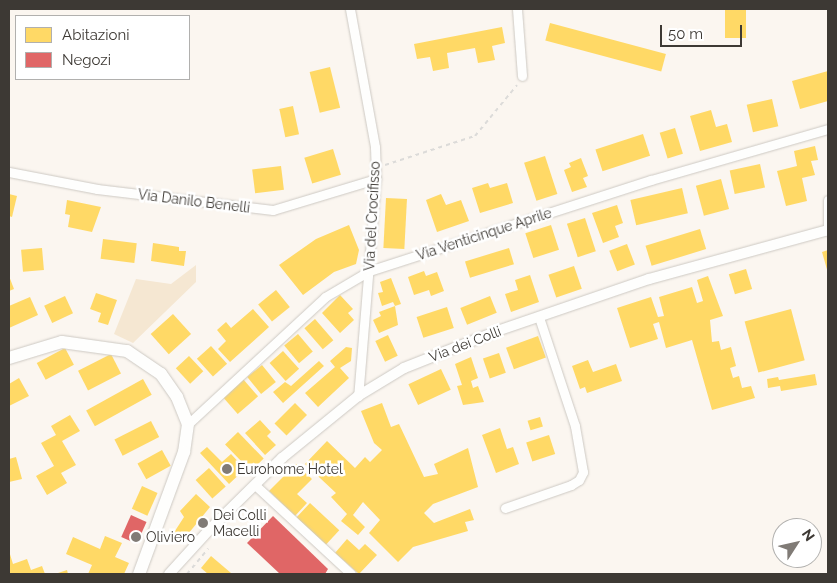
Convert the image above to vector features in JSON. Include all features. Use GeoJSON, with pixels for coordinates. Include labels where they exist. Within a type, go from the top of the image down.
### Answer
{"type":"FeatureCollection","features":[{"type":"Feature","properties":{"kind":"main road"},"geometry":{"type":"LineString","coordinates":[[9,358],[62,342],[128,351],[161,374],[177,397],[188,424],[184,452],[166,508],[139,574]]}},
{"type":"Feature","properties":{"kind":"street","name":"Via del Crocifisso"},"geometry":{"type":"LineString","coordinates":[[350,9],[376,168],[358,396]]}},
{"type":"Feature","properties":{"kind":"street"},"geometry":{"type":"LineString","coordinates":[[517,9],[522,76]]}},
{"type":"Feature","properties":{"kind":"street","name":"Via Venticinque Aprile"},"geometry":{"type":"LineString","coordinates":[[188,424],[324,297],[369,271],[651,180],[828,129]]}},
{"type":"Feature","properties":{"kind":"street","name":"Via Danilo Benelli"},"geometry":{"type":"LineString","coordinates":[[9,172],[97,189],[273,210],[376,180]]}},
{"type":"Feature","properties":{"kind":"street"},"geometry":{"type":"LineString","coordinates":[[828,200],[828,231]]}},
{"type":"Feature","properties":{"kind":"street","name":"Via dei Colli"},"geometry":{"type":"LineString","coordinates":[[172,571],[255,485],[358,396],[428,358],[539,317],[676,271],[828,231]]}},
{"type":"Feature","properties":{"kind":"street"},"geometry":{"type":"LineString","coordinates":[[505,508],[571,484],[579,480],[583,472],[575,426],[539,317]]}},
{"type":"Feature","properties":{"kind":"street"},"geometry":{"type":"LineString","coordinates":[[255,485],[350,574]]}},
{"type":"Feature","properties":{"kind":"path"},"geometry":{"type":"LineString","coordinates":[[376,168],[475,136],[522,76]]}},
{"type":"Feature","properties":{"kind":"path"},"geometry":{"type":"LineString","coordinates":[[188,574],[208,549]]}},
{"type":"Feature","properties":{"kind":"shaded area"},"geometry":{"type":"Polygon","coordinates":[[[196,265],[196,282],[133,343],[114,334],[136,279],[171,284],[196,265]]]}},
{"type":"Feature","properties":{"kind":"building: Abitazioni"},"geometry":{"type":"Polygon","coordinates":[[[725,9],[746,9],[746,38],[725,38],[725,9]]]}},
{"type":"Feature","properties":{"kind":"building: Abitazioni"},"geometry":{"type":"Polygon","coordinates":[[[550,23],[666,54],[661,71],[545,40],[550,23]]]}},
{"type":"Feature","properties":{"kind":"building: Abitazioni"},"geometry":{"type":"Polygon","coordinates":[[[502,27],[505,43],[492,46],[495,60],[478,63],[475,48],[447,53],[449,68],[433,71],[430,57],[417,59],[414,44],[502,27]]]}},
{"type":"Feature","properties":{"kind":"building: Abitazioni"},"geometry":{"type":"Polygon","coordinates":[[[330,67],[340,108],[320,113],[310,72],[330,67]]]}},
{"type":"Feature","properties":{"kind":"building: Abitazioni"},"geometry":{"type":"Polygon","coordinates":[[[828,71],[828,101],[800,109],[792,81],[828,71]]]}},
{"type":"Feature","properties":{"kind":"building: Abitazioni"},"geometry":{"type":"Polygon","coordinates":[[[772,99],[778,126],[753,132],[747,105],[772,99]]]}},
{"type":"Feature","properties":{"kind":"building: Abitazioni"},"geometry":{"type":"Polygon","coordinates":[[[293,106],[299,134],[285,137],[279,109],[293,106]]]}},
{"type":"Feature","properties":{"kind":"building: Abitazioni"},"geometry":{"type":"Polygon","coordinates":[[[711,110],[716,127],[727,124],[732,142],[700,151],[690,116],[711,110]]]}},
{"type":"Feature","properties":{"kind":"building: Abitazioni"},"geometry":{"type":"Polygon","coordinates":[[[675,128],[683,154],[668,158],[660,133],[675,128]]]}},
{"type":"Feature","properties":{"kind":"building: Abitazioni"},"geometry":{"type":"Polygon","coordinates":[[[643,134],[650,156],[603,171],[595,149],[643,134]]]}},
{"type":"Feature","properties":{"kind":"building: Abitazioni"},"geometry":{"type":"Polygon","coordinates":[[[815,146],[818,160],[811,161],[815,175],[802,178],[807,201],[786,206],[777,171],[797,166],[794,151],[815,146]]]}},
{"type":"Feature","properties":{"kind":"building: Abitazioni"},"geometry":{"type":"Polygon","coordinates":[[[333,149],[341,175],[312,184],[304,158],[333,149]]]}},
{"type":"Feature","properties":{"kind":"building: Abitazioni"},"geometry":{"type":"Polygon","coordinates":[[[545,156],[557,194],[536,201],[524,163],[545,156]]]}},
{"type":"Feature","properties":{"kind":"building: Abitazioni"},"geometry":{"type":"Polygon","coordinates":[[[581,158],[588,176],[583,178],[587,187],[572,192],[564,170],[571,167],[569,163],[581,158]]]}},
{"type":"Feature","properties":{"kind":"building: Abitazioni"},"geometry":{"type":"Polygon","coordinates":[[[760,164],[765,187],[735,194],[730,170],[760,164]]]}},
{"type":"Feature","properties":{"kind":"building: Abitazioni"},"geometry":{"type":"Polygon","coordinates":[[[281,166],[284,190],[255,193],[252,170],[281,166]]]}},
{"type":"Feature","properties":{"kind":"building: Abitazioni"},"geometry":{"type":"Polygon","coordinates":[[[721,179],[729,209],[704,216],[696,186],[721,179]]]}},
{"type":"Feature","properties":{"kind":"building: Abitazioni"},"geometry":{"type":"Polygon","coordinates":[[[488,183],[490,188],[507,183],[513,203],[480,213],[472,188],[488,183]]]}},
{"type":"Feature","properties":{"kind":"building: Abitazioni"},"geometry":{"type":"Polygon","coordinates":[[[682,188],[688,213],[636,225],[630,200],[682,188]]]}},
{"type":"Feature","properties":{"kind":"building: Abitazioni"},"geometry":{"type":"Polygon","coordinates":[[[9,194],[17,196],[12,217],[9,216],[9,194]]]}},
{"type":"Feature","properties":{"kind":"building: Abitazioni"},"geometry":{"type":"Polygon","coordinates":[[[441,194],[446,205],[461,200],[469,221],[437,232],[426,200],[441,194]]]}},
{"type":"Feature","properties":{"kind":"building: Abitazioni"},"geometry":{"type":"Polygon","coordinates":[[[386,198],[407,199],[404,249],[383,248],[386,198]]]}},
{"type":"Feature","properties":{"kind":"building: Abitazioni"},"geometry":{"type":"Polygon","coordinates":[[[67,200],[101,207],[92,232],[68,227],[70,215],[65,214],[67,200]]]}},
{"type":"Feature","properties":{"kind":"building: Abitazioni"},"geometry":{"type":"Polygon","coordinates":[[[617,205],[623,223],[615,226],[619,237],[603,243],[592,213],[617,205]]]}},
{"type":"Feature","properties":{"kind":"building: Abitazioni"},"geometry":{"type":"Polygon","coordinates":[[[585,218],[596,251],[578,257],[567,224],[585,218]]]}},
{"type":"Feature","properties":{"kind":"building: Abitazioni"},"geometry":{"type":"Polygon","coordinates":[[[349,225],[359,250],[356,264],[334,272],[303,295],[279,265],[316,239],[349,225]]]}},
{"type":"Feature","properties":{"kind":"building: Abitazioni"},"geometry":{"type":"Polygon","coordinates":[[[551,225],[559,250],[533,258],[525,233],[551,225]]]}},
{"type":"Feature","properties":{"kind":"building: Abitazioni"},"geometry":{"type":"Polygon","coordinates":[[[700,229],[706,249],[652,266],[645,246],[700,229]]]}},
{"type":"Feature","properties":{"kind":"building: Abitazioni"},"geometry":{"type":"Polygon","coordinates":[[[103,239],[137,243],[134,263],[101,259],[103,239]]]}},
{"type":"Feature","properties":{"kind":"building: Abitazioni"},"geometry":{"type":"Polygon","coordinates":[[[153,243],[179,247],[179,251],[186,251],[184,266],[151,261],[153,243]]]}},
{"type":"Feature","properties":{"kind":"building: Abitazioni"},"geometry":{"type":"Polygon","coordinates":[[[627,244],[635,265],[617,271],[609,251],[627,244]]]}},
{"type":"Feature","properties":{"kind":"building: Abitazioni"},"geometry":{"type":"Polygon","coordinates":[[[42,248],[44,270],[23,272],[21,250],[42,248]]]}},
{"type":"Feature","properties":{"kind":"building: Abitazioni"},"geometry":{"type":"Polygon","coordinates":[[[509,248],[514,264],[470,278],[465,261],[509,248]]]}},
{"type":"Feature","properties":{"kind":"building: Abitazioni"},"geometry":{"type":"Polygon","coordinates":[[[828,250],[828,273],[822,252],[828,250]]]}},
{"type":"Feature","properties":{"kind":"building: Abitazioni"},"geometry":{"type":"Polygon","coordinates":[[[574,266],[582,289],[556,297],[548,275],[574,266]]]}},
{"type":"Feature","properties":{"kind":"building: Abitazioni"},"geometry":{"type":"Polygon","coordinates":[[[746,269],[752,289],[735,294],[729,274],[746,269]]]}},
{"type":"Feature","properties":{"kind":"building: Abitazioni"},"geometry":{"type":"Polygon","coordinates":[[[424,271],[426,276],[437,272],[444,291],[431,296],[429,290],[414,295],[408,277],[424,271]]]}},
{"type":"Feature","properties":{"kind":"building: Abitazioni"},"geometry":{"type":"Polygon","coordinates":[[[530,275],[539,302],[511,312],[505,294],[518,290],[515,280],[530,275]]]}},
{"type":"Feature","properties":{"kind":"building: Abitazioni"},"geometry":{"type":"Polygon","coordinates":[[[9,276],[14,289],[9,291],[9,276]]]}},
{"type":"Feature","properties":{"kind":"building: Abitazioni"},"geometry":{"type":"Polygon","coordinates":[[[708,276],[723,316],[710,320],[712,342],[719,341],[721,350],[731,347],[736,366],[730,368],[733,378],[739,376],[742,388],[751,386],[755,398],[712,410],[692,340],[666,348],[659,322],[653,324],[658,339],[630,348],[617,308],[651,297],[658,317],[664,316],[659,297],[692,287],[697,303],[703,301],[697,280],[708,276]]]}},
{"type":"Feature","properties":{"kind":"building: Abitazioni"},"geometry":{"type":"Polygon","coordinates":[[[391,278],[401,304],[395,306],[393,302],[382,306],[378,293],[383,292],[380,282],[391,278]]]}},
{"type":"Feature","properties":{"kind":"building: Abitazioni"},"geometry":{"type":"Polygon","coordinates":[[[276,290],[290,307],[272,322],[258,304],[276,290]]]}},
{"type":"Feature","properties":{"kind":"building: Abitazioni"},"geometry":{"type":"Polygon","coordinates":[[[96,293],[117,300],[108,325],[98,322],[101,313],[90,309],[96,293]]]}},
{"type":"Feature","properties":{"kind":"building: Abitazioni"},"geometry":{"type":"Polygon","coordinates":[[[340,295],[353,309],[348,313],[354,320],[340,333],[322,313],[340,295]]]}},
{"type":"Feature","properties":{"kind":"building: Abitazioni"},"geometry":{"type":"Polygon","coordinates":[[[65,296],[73,313],[52,323],[44,306],[65,296]]]}},
{"type":"Feature","properties":{"kind":"building: Abitazioni"},"geometry":{"type":"Polygon","coordinates":[[[490,296],[497,313],[467,325],[460,308],[490,296]]]}},
{"type":"Feature","properties":{"kind":"building: Abitazioni"},"geometry":{"type":"Polygon","coordinates":[[[30,297],[38,315],[9,328],[9,306],[30,297]]]}},
{"type":"Feature","properties":{"kind":"building: Abitazioni"},"geometry":{"type":"Polygon","coordinates":[[[395,306],[398,325],[379,333],[373,320],[381,316],[379,312],[395,306]]]}},
{"type":"Feature","properties":{"kind":"building: Abitazioni"},"geometry":{"type":"Polygon","coordinates":[[[447,307],[454,328],[423,338],[417,317],[447,307]]]}},
{"type":"Feature","properties":{"kind":"building: Abitazioni"},"geometry":{"type":"Polygon","coordinates":[[[253,309],[269,327],[230,362],[218,349],[226,341],[217,330],[226,322],[231,328],[253,309]]]}},
{"type":"Feature","properties":{"kind":"building: Abitazioni"},"geometry":{"type":"Polygon","coordinates":[[[791,309],[805,360],[758,373],[745,321],[791,309]]]}},
{"type":"Feature","properties":{"kind":"building: Abitazioni"},"geometry":{"type":"Polygon","coordinates":[[[173,314],[191,334],[169,354],[151,334],[173,314]]]}},
{"type":"Feature","properties":{"kind":"building: Abitazioni"},"geometry":{"type":"Polygon","coordinates":[[[315,319],[333,340],[323,349],[304,328],[315,319]]]}},
{"type":"Feature","properties":{"kind":"building: Abitazioni"},"geometry":{"type":"Polygon","coordinates":[[[298,334],[313,352],[299,363],[284,346],[298,334]]]}},
{"type":"Feature","properties":{"kind":"building: Abitazioni"},"geometry":{"type":"Polygon","coordinates":[[[388,335],[398,356],[385,362],[375,341],[388,335]]]}},
{"type":"Feature","properties":{"kind":"building: Abitazioni"},"geometry":{"type":"Polygon","coordinates":[[[538,336],[546,358],[514,369],[506,348],[538,336]]]}},
{"type":"Feature","properties":{"kind":"building: Abitazioni"},"geometry":{"type":"Polygon","coordinates":[[[211,346],[227,364],[213,377],[197,359],[211,346]]]}},
{"type":"Feature","properties":{"kind":"building: Abitazioni"},"geometry":{"type":"Polygon","coordinates":[[[346,347],[352,348],[351,361],[340,368],[349,378],[318,407],[305,393],[335,367],[330,361],[346,347]]]}},
{"type":"Feature","properties":{"kind":"building: Abitazioni"},"geometry":{"type":"Polygon","coordinates":[[[65,348],[74,365],[46,380],[37,363],[65,348]]]}},
{"type":"Feature","properties":{"kind":"building: Abitazioni"},"geometry":{"type":"Polygon","coordinates":[[[283,351],[299,369],[286,381],[270,363],[283,351]]]}},
{"type":"Feature","properties":{"kind":"building: Abitazioni"},"geometry":{"type":"Polygon","coordinates":[[[499,353],[506,373],[490,378],[483,359],[499,353]]]}},
{"type":"Feature","properties":{"kind":"building: Abitazioni"},"geometry":{"type":"Polygon","coordinates":[[[111,354],[121,374],[88,390],[78,371],[111,354]]]}},
{"type":"Feature","properties":{"kind":"building: Abitazioni"},"geometry":{"type":"Polygon","coordinates":[[[189,356],[203,371],[190,384],[176,368],[189,356]]]}},
{"type":"Feature","properties":{"kind":"building: Abitazioni"},"geometry":{"type":"Polygon","coordinates":[[[471,357],[478,378],[471,381],[473,388],[478,386],[484,402],[463,405],[457,386],[462,385],[455,364],[471,357]]]}},
{"type":"Feature","properties":{"kind":"building: Abitazioni"},"geometry":{"type":"Polygon","coordinates":[[[588,360],[593,372],[616,364],[622,381],[587,393],[585,387],[580,389],[572,366],[588,360]]]}},
{"type":"Feature","properties":{"kind":"building: Abitazioni"},"geometry":{"type":"Polygon","coordinates":[[[319,361],[324,366],[283,403],[273,392],[285,382],[291,386],[319,361]]]}},
{"type":"Feature","properties":{"kind":"building: Abitazioni"},"geometry":{"type":"Polygon","coordinates":[[[262,365],[276,382],[261,394],[247,377],[262,365]]]}},
{"type":"Feature","properties":{"kind":"building: Abitazioni"},"geometry":{"type":"Polygon","coordinates":[[[441,369],[451,390],[418,405],[408,384],[441,369]]]}},
{"type":"Feature","properties":{"kind":"building: Abitazioni"},"geometry":{"type":"Polygon","coordinates":[[[815,374],[817,385],[781,391],[780,386],[768,388],[767,379],[778,377],[779,380],[815,374]]]}},
{"type":"Feature","properties":{"kind":"building: Abitazioni"},"geometry":{"type":"Polygon","coordinates":[[[19,378],[29,396],[9,406],[9,384],[19,378]]]}},
{"type":"Feature","properties":{"kind":"building: Abitazioni"},"geometry":{"type":"Polygon","coordinates":[[[143,379],[152,395],[95,426],[86,411],[143,379]]]}},
{"type":"Feature","properties":{"kind":"building: Abitazioni"},"geometry":{"type":"Polygon","coordinates":[[[243,379],[258,396],[238,414],[223,397],[243,379]]]}},
{"type":"Feature","properties":{"kind":"building: Abitazioni"},"geometry":{"type":"Polygon","coordinates":[[[295,403],[307,415],[287,436],[274,424],[295,403]]]}},
{"type":"Feature","properties":{"kind":"building: Abitazioni"},"geometry":{"type":"Polygon","coordinates":[[[382,403],[391,427],[399,424],[424,477],[438,474],[434,464],[468,448],[478,487],[433,504],[424,513],[434,523],[470,509],[474,520],[465,522],[468,531],[413,547],[398,562],[369,533],[380,520],[363,502],[353,515],[365,527],[358,535],[341,521],[347,514],[331,497],[336,493],[305,464],[327,441],[355,468],[365,457],[370,462],[382,450],[374,443],[361,411],[382,403]]]}},
{"type":"Feature","properties":{"kind":"building: Abitazioni"},"geometry":{"type":"Polygon","coordinates":[[[70,415],[80,431],[62,441],[76,465],[61,473],[67,483],[47,495],[36,476],[54,466],[41,443],[56,435],[51,426],[70,415]]]}},
{"type":"Feature","properties":{"kind":"building: Abitazioni"},"geometry":{"type":"Polygon","coordinates":[[[540,417],[543,427],[530,430],[528,421],[540,417]]]}},
{"type":"Feature","properties":{"kind":"building: Abitazioni"},"geometry":{"type":"Polygon","coordinates":[[[260,420],[271,432],[267,436],[276,445],[265,455],[245,433],[260,420]]]}},
{"type":"Feature","properties":{"kind":"building: Abitazioni"},"geometry":{"type":"Polygon","coordinates":[[[151,421],[159,437],[123,456],[114,440],[151,421]]]}},
{"type":"Feature","properties":{"kind":"building: Abitazioni"},"geometry":{"type":"Polygon","coordinates":[[[500,428],[507,449],[513,447],[519,464],[496,473],[482,435],[500,428]]]}},
{"type":"Feature","properties":{"kind":"building: Abitazioni"},"geometry":{"type":"Polygon","coordinates":[[[238,432],[264,459],[251,471],[225,445],[238,432]]]}},
{"type":"Feature","properties":{"kind":"building: Abitazioni"},"geometry":{"type":"Polygon","coordinates":[[[549,435],[555,454],[532,461],[526,442],[549,435]]]}},
{"type":"Feature","properties":{"kind":"building: Abitazioni"},"geometry":{"type":"Polygon","coordinates":[[[207,447],[222,462],[231,454],[245,469],[229,484],[200,453],[207,447]]]}},
{"type":"Feature","properties":{"kind":"building: Abitazioni"},"geometry":{"type":"Polygon","coordinates":[[[162,450],[171,466],[146,479],[138,464],[162,450]]]}},
{"type":"Feature","properties":{"kind":"building: Abitazioni"},"geometry":{"type":"Polygon","coordinates":[[[16,457],[22,479],[9,482],[9,459],[16,457]]]}},
{"type":"Feature","properties":{"kind":"building: Abitazioni"},"geometry":{"type":"Polygon","coordinates":[[[296,464],[312,479],[297,494],[307,503],[295,516],[269,491],[296,464]]]}},
{"type":"Feature","properties":{"kind":"building: Abitazioni"},"geometry":{"type":"Polygon","coordinates":[[[209,468],[226,487],[212,499],[196,480],[209,468]]]}},
{"type":"Feature","properties":{"kind":"building: Abitazioni"},"geometry":{"type":"Polygon","coordinates":[[[142,486],[158,493],[147,516],[132,509],[142,486]]]}},
{"type":"Feature","properties":{"kind":"building: Abitazioni"},"geometry":{"type":"Polygon","coordinates":[[[196,494],[210,507],[184,539],[173,534],[184,517],[180,511],[196,494]]]}},
{"type":"Feature","properties":{"kind":"building: Abitazioni"},"geometry":{"type":"Polygon","coordinates":[[[310,503],[339,530],[325,546],[296,518],[310,503]]]}},
{"type":"Feature","properties":{"kind":"building: Abitazioni"},"geometry":{"type":"Polygon","coordinates":[[[105,536],[122,543],[115,557],[129,563],[124,574],[88,574],[92,565],[66,554],[73,537],[100,549],[105,536]]]}},
{"type":"Feature","properties":{"kind":"building: Abitazioni"},"geometry":{"type":"Polygon","coordinates":[[[347,539],[359,550],[365,544],[377,555],[359,574],[335,553],[347,539]]]}},
{"type":"Feature","properties":{"kind":"building: Abitazioni"},"geometry":{"type":"Polygon","coordinates":[[[9,551],[13,564],[27,559],[31,570],[42,566],[45,574],[9,574],[9,551]]]}},
{"type":"Feature","properties":{"kind":"building: Abitazioni"},"geometry":{"type":"Polygon","coordinates":[[[211,556],[231,573],[208,574],[201,568],[211,556]]]}},
{"type":"Feature","properties":{"kind":"building: Abitazioni"},"geometry":{"type":"Polygon","coordinates":[[[67,570],[68,574],[55,574],[67,570]]]}},
{"type":"Feature","properties":{"kind":"building: Negozi"},"geometry":{"type":"Polygon","coordinates":[[[131,515],[147,522],[137,544],[121,537],[131,515]]]}},
{"type":"Feature","properties":{"kind":"building: Negozi"},"geometry":{"type":"Polygon","coordinates":[[[273,516],[328,569],[325,574],[280,574],[247,543],[273,516]]]}},
{"type":"Feature","properties":{"kind":"place","name":"Eurohome Hotel"},"geometry":{"type":"Point","coordinates":[227,469]}},
{"type":"Feature","properties":{"kind":"place","name":"Dei Colli Macelli"},"geometry":{"type":"Point","coordinates":[203,523]}},
{"type":"Feature","properties":{"kind":"place","name":"Oliviero"},"geometry":{"type":"Point","coordinates":[136,537]}}]}
